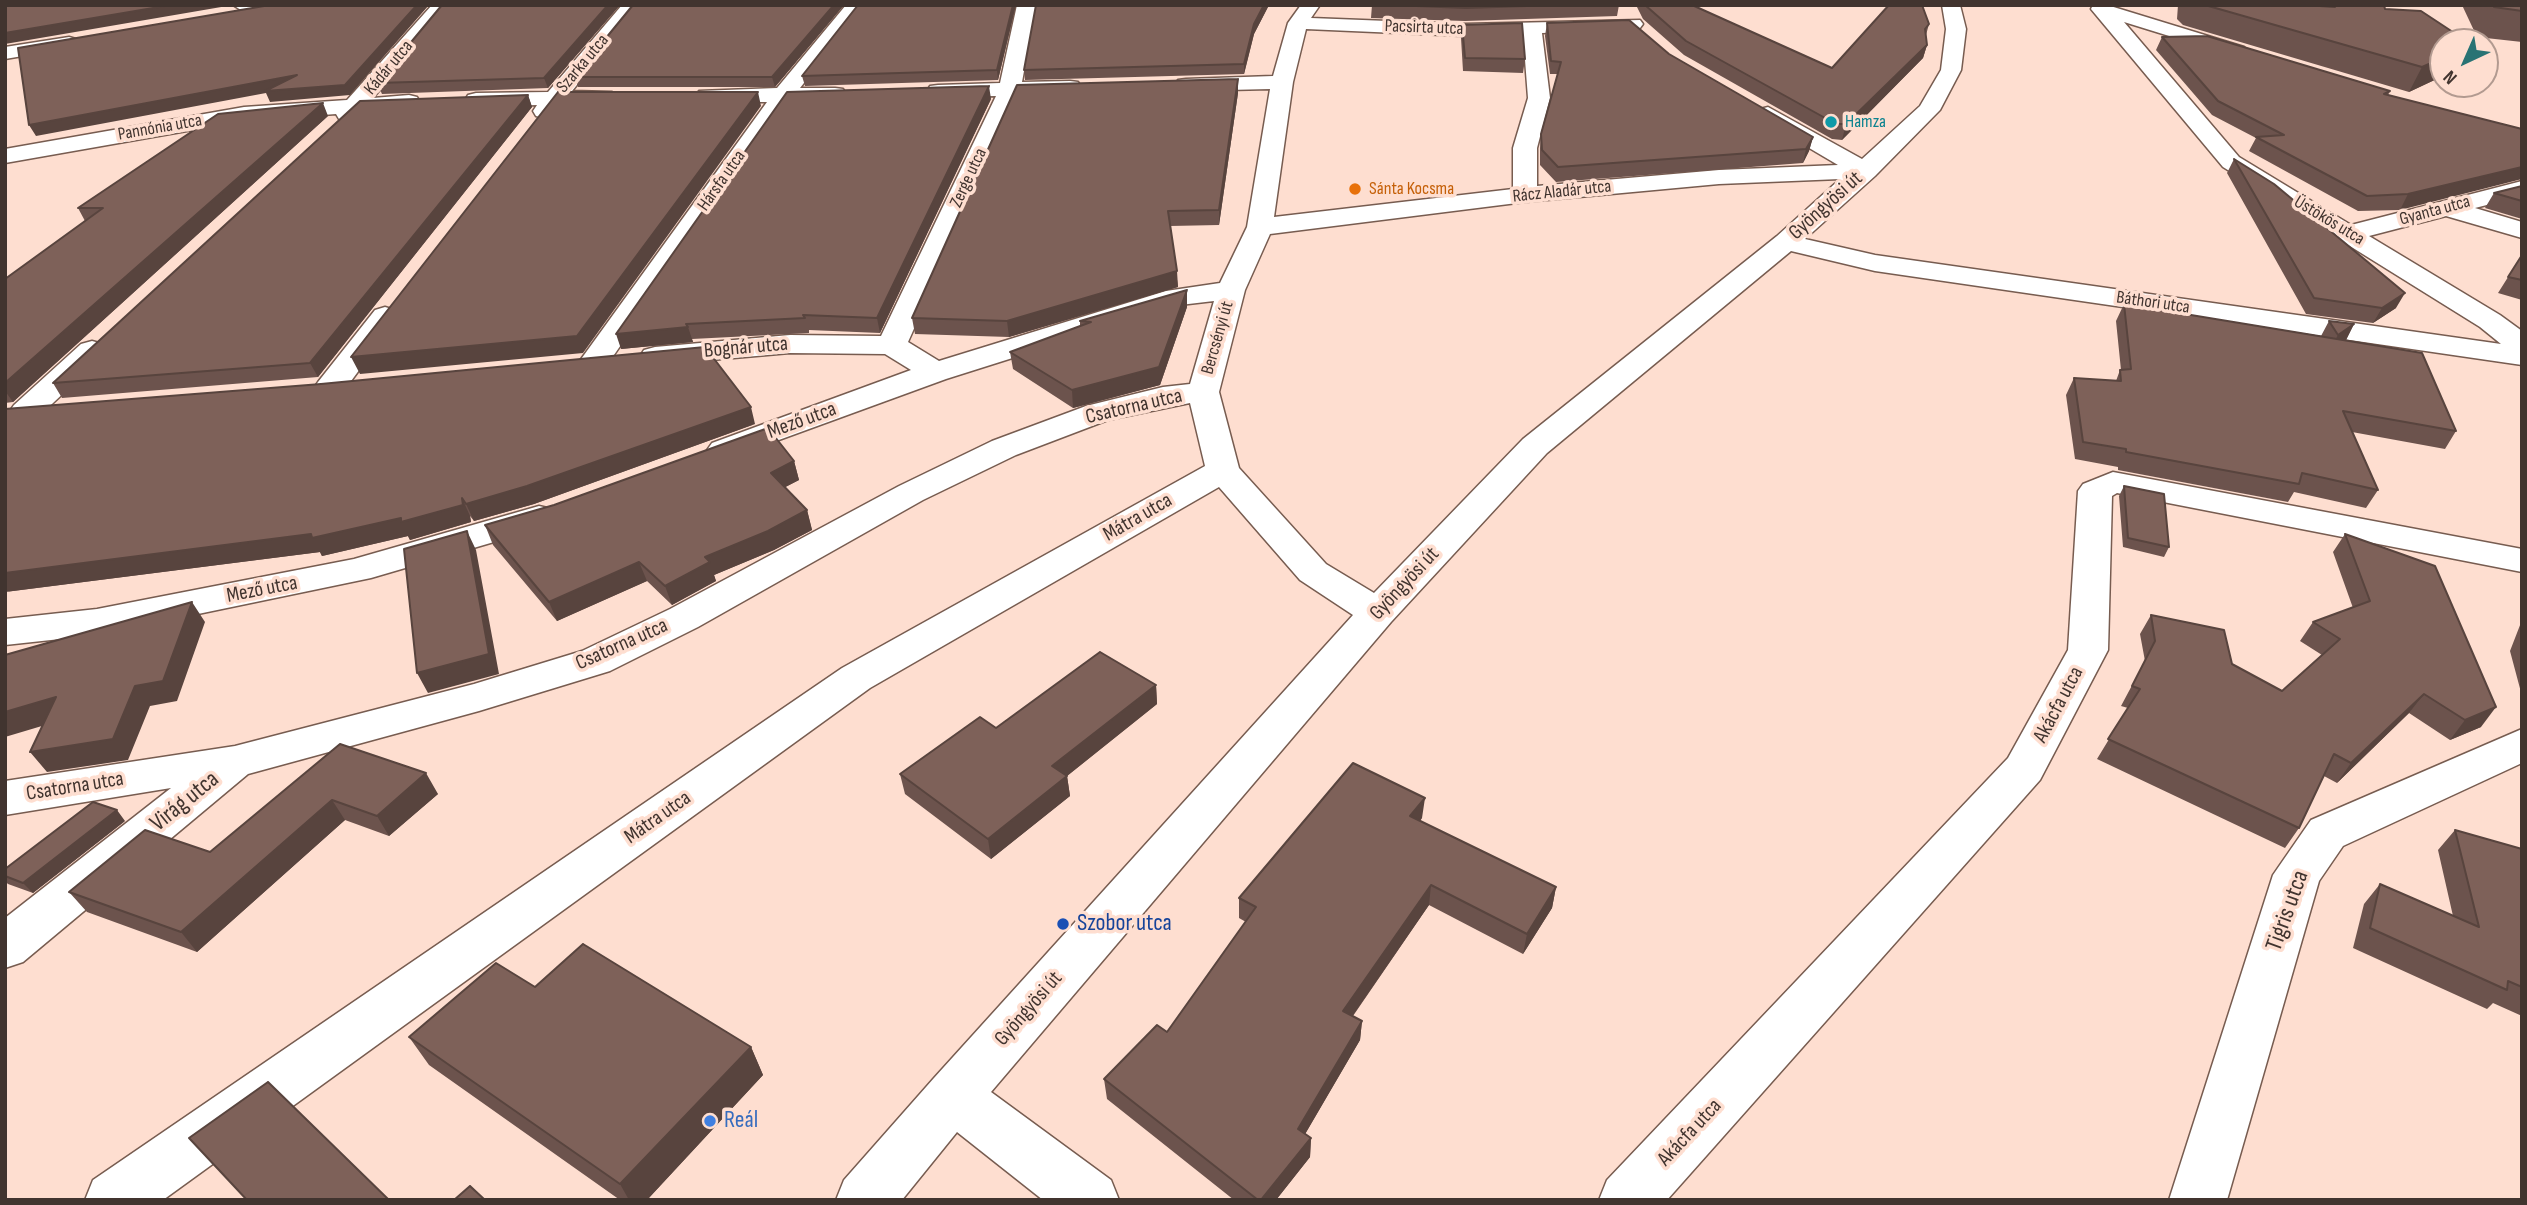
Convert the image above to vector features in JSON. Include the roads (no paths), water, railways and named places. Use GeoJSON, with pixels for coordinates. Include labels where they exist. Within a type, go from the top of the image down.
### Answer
{"type":"FeatureCollection","features":[{"type":"Feature","properties":{"kind":"street","name":"Kádár utca"},"geometry":{"type":"LineString","coordinates":[[328,132],[358,104],[442,5]]}},
{"type":"Feature","properties":{"kind":"street","name":"Szarka utca"},"geometry":{"type":"LineString","coordinates":[[529,129],[632,5]]}},
{"type":"Feature","properties":{"kind":"street","name":"Hársfa utca"},"geometry":{"type":"LineString","coordinates":[[581,363],[782,96],[856,5]]}},
{"type":"Feature","properties":{"kind":"street","name":"Zerge utca"},"geometry":{"type":"LineString","coordinates":[[892,345],[1010,88],[1024,9],[1027,5]]}},
{"type":"Feature","properties":{"kind":"street","name":"Gyöngyösi út"},"geometry":{"type":"LineString","coordinates":[[865,1200],[1377,613],[1535,446],[1786,242],[1929,110],[1951,70],[1956,29],[1951,5]]}},
{"type":"Feature","properties":{"kind":"street"},"geometry":{"type":"LineString","coordinates":[[2094,8],[2258,57]]}},
{"type":"Feature","properties":{"kind":"street","name":"Üstökös utca"},"geometry":{"type":"LineString","coordinates":[[2094,8],[2131,44],[2231,162],[2490,321],[2522,346]]}},
{"type":"Feature","properties":{"kind":"street","name":"Pacsirta utca"},"geometry":{"type":"LineString","coordinates":[[1305,14],[1465,30],[1532,29],[1629,14]]}},
{"type":"Feature","properties":{"kind":"street","name":"Bercsényi út"},"geometry":{"type":"LineString","coordinates":[[1305,14],[1282,82],[1260,226],[1231,290],[1203,392],[1223,470],[1313,572],[1377,613]]}},
{"type":"Feature","properties":{"kind":"street"},"geometry":{"type":"LineString","coordinates":[[1629,14],[1650,38]]}},
{"type":"Feature","properties":{"kind":"street"},"geometry":{"type":"LineString","coordinates":[[1525,195],[1525,148],[1539,98],[1532,29]]}},
{"type":"Feature","properties":{"kind":"street"},"geometry":{"type":"LineString","coordinates":[[2131,44],[2193,38]]}},
{"type":"Feature","properties":{"kind":"street"},"geometry":{"type":"LineString","coordinates":[[5,52],[85,41]]}},
{"type":"Feature","properties":{"kind":"street"},"geometry":{"type":"LineString","coordinates":[[1160,85],[1282,82]]}},
{"type":"Feature","properties":{"kind":"street"},"geometry":{"type":"LineString","coordinates":[[916,92],[1091,87]]}},
{"type":"Feature","properties":{"kind":"street"},"geometry":{"type":"LineString","coordinates":[[688,97],[863,93]]}},
{"type":"Feature","properties":{"kind":"street"},"geometry":{"type":"LineString","coordinates":[[450,101],[622,97]]}},
{"type":"Feature","properties":{"kind":"street","name":"Pannónia utca"},"geometry":{"type":"LineString","coordinates":[[5,156],[244,114],[358,104],[424,102]]}},
{"type":"Feature","properties":{"kind":"street"},"geometry":{"type":"LineString","coordinates":[[1746,102],[1866,171]]}},
{"type":"Feature","properties":{"kind":"street","name":"Rácz Aladár utca"},"geometry":{"type":"LineString","coordinates":[[1260,226],[1525,195],[1719,177],[1866,171]]}},
{"type":"Feature","properties":{"kind":"street","name":"Gyanta utca"},"geometry":{"type":"LineString","coordinates":[[2349,233],[2522,188]]}},
{"type":"Feature","properties":{"kind":"street"},"geometry":{"type":"LineString","coordinates":[[2447,208],[2522,230]]}},
{"type":"Feature","properties":{"kind":"street","name":"Báthori utca"},"geometry":{"type":"LineString","coordinates":[[1786,242],[1874,263],[2522,356]]}},
{"type":"Feature","properties":{"kind":"street","name":"Mező utca"},"geometry":{"type":"LineString","coordinates":[[690,462],[935,372],[1176,297],[1231,290]]}},
{"type":"Feature","properties":{"kind":"street"},"geometry":{"type":"LineString","coordinates":[[368,385],[315,390],[396,303]]}},
{"type":"Feature","properties":{"kind":"street"},"geometry":{"type":"LineString","coordinates":[[15,414],[106,338]]}},
{"type":"Feature","properties":{"kind":"street","name":"Bognár utca"},"geometry":{"type":"LineString","coordinates":[[581,363],[790,344],[892,345]]}},
{"type":"Feature","properties":{"kind":"street"},"geometry":{"type":"LineString","coordinates":[[892,345],[935,372]]}},
{"type":"Feature","properties":{"kind":"street","name":"Csatorna utca"},"geometry":{"type":"LineString","coordinates":[[5,798],[235,762],[479,697],[596,661],[696,611],[911,494],[1004,448],[1097,413],[1163,397],[1203,392]]}},
{"type":"Feature","properties":{"kind":"street"},"geometry":{"type":"LineString","coordinates":[[15,414],[66,409]]}},
{"type":"Feature","properties":{"kind":"street","name":"Mátra utca"},"geometry":{"type":"LineString","coordinates":[[114,1200],[856,678],[1223,470]]}},
{"type":"Feature","properties":{"kind":"street","name":"Akácfa utca"},"geometry":{"type":"LineString","coordinates":[[1628,1200],[2024,769],[2088,650],[2095,491],[2113,482],[2522,561]]}},
{"type":"Feature","properties":{"kind":"street","name":"Mező utca"},"geometry":{"type":"LineString","coordinates":[[5,632],[97,622],[358,570],[573,505]]}},
{"type":"Feature","properties":{"kind":"street","name":"Tigris utca"},"geometry":{"type":"LineString","coordinates":[[2198,1200],[2297,875],[2327,833],[2522,745]]}},
{"type":"Feature","properties":{"kind":"street","name":"Virág utca"},"geometry":{"type":"LineString","coordinates":[[5,947],[235,762]]}},
{"type":"Feature","properties":{"kind":"street"},"geometry":{"type":"LineString","coordinates":[[953,1096],[1090,1200]]}},
{"type":"Feature","properties":{"kind":"place","name":"Hamza"},"geometry":{"type":"Point","coordinates":[1831,122]}},
{"type":"Feature","properties":{"kind":"place","name":"Sánta Kocsma"},"geometry":{"type":"Point","coordinates":[1355,189]}},
{"type":"Feature","properties":{"kind":"place","name":"Szobor utca"},"geometry":{"type":"Point","coordinates":[1063,924]}},
{"type":"Feature","properties":{"kind":"place","name":"Reál"},"geometry":{"type":"Point","coordinates":[710,1121]}}]}
